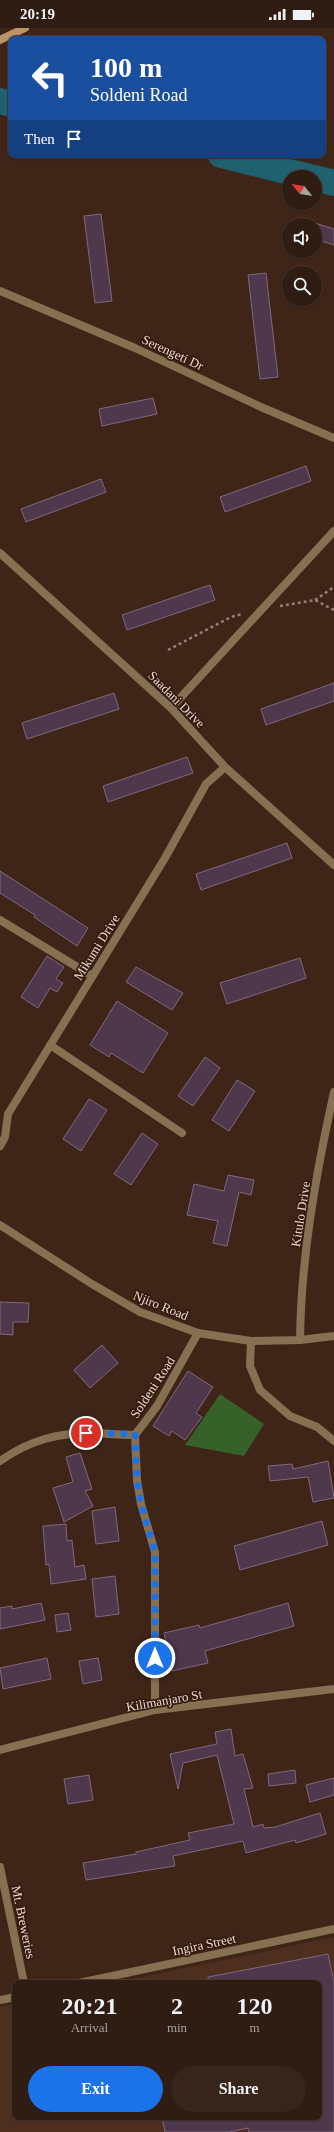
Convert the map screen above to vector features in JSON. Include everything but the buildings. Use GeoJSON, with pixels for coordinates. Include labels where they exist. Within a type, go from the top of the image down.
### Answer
{"type":"FeatureCollection","features":[{"type":"Feature","properties":{"kind":"main road"},"geometry":{"type":"LineString","coordinates":[[8,36],[25,28]]}},
{"type":"Feature","properties":{"kind":"street","name":"Serengeti Dr"},"geometry":{"type":"LineString","coordinates":[[0,291],[135,348],[261,407],[334,438]]}},
{"type":"Feature","properties":{"kind":"street"},"geometry":{"type":"LineString","coordinates":[[171,708],[334,531]]}},
{"type":"Feature","properties":{"kind":"street","name":"Saadani Drive"},"geometry":{"type":"LineString","coordinates":[[0,553],[171,708],[225,767],[334,865]]}},
{"type":"Feature","properties":{"kind":"street","name":"Mikumi Drive"},"geometry":{"type":"LineString","coordinates":[[0,1146],[5,1137],[8,1114],[165,858],[206,784],[225,767]]}},
{"type":"Feature","properties":{"kind":"street"},"geometry":{"type":"LineString","coordinates":[[0,920],[92,976]]}},
{"type":"Feature","properties":{"kind":"street"},"geometry":{"type":"LineString","coordinates":[[50,1046],[182,1133]]}},
{"type":"Feature","properties":{"kind":"street","name":"Kitulo Drive"},"geometry":{"type":"LineString","coordinates":[[300,1340],[300,1295],[334,1092]]}},
{"type":"Feature","properties":{"kind":"street","name":"Njiro Road"},"geometry":{"type":"LineString","coordinates":[[0,1225],[92,1284],[140,1312],[198,1333],[251,1341],[300,1340],[334,1336]]}},
{"type":"Feature","properties":{"kind":"street","name":"Soldeni Road"},"geometry":{"type":"LineString","coordinates":[[0,1461],[32,1442],[52,1437],[76,1434],[135,1434],[157,1406],[198,1333]]}},
{"type":"Feature","properties":{"kind":"street"},"geometry":{"type":"LineString","coordinates":[[251,1341],[250,1366],[260,1390],[290,1416],[317,1427],[334,1441]]}},
{"type":"Feature","properties":{"kind":"street"},"geometry":{"type":"LineString","coordinates":[[135,1434],[137,1480],[141,1504],[155,1552],[155,1710]]}},
{"type":"Feature","properties":{"kind":"street","name":"Kilimanjaro St"},"geometry":{"type":"LineString","coordinates":[[0,1750],[155,1710],[334,1690]]}},
{"type":"Feature","properties":{"kind":"street","name":"Mt. Breweries"},"geometry":{"type":"LineString","coordinates":[[0,1867],[23,1980]]}},
{"type":"Feature","properties":{"kind":"street","name":"Ingira Street"},"geometry":{"type":"LineString","coordinates":[[93,1980],[334,1929]]}},
{"type":"Feature","properties":{"kind":"street"},"geometry":{"type":"LineString","coordinates":[[0,2000],[12,1998]]}},
{"type":"Feature","properties":{"kind":"path"},"geometry":{"type":"LineString","coordinates":[[315,600],[334,586]]}},
{"type":"Feature","properties":{"kind":"shaded area"},"geometry":{"type":"Polygon","coordinates":[[[334,1937],[334,2132],[0,2132],[0,2007],[12,2005],[12,2120],[322,2120],[322,1980],[128,1980],[334,1937]]]}},
{"type":"Feature","properties":{"kind":"green space"},"geometry":{"type":"Polygon","coordinates":[[[220,1394],[264,1424],[244,1456],[185,1445],[220,1394]]]}},
{"type":"Feature","properties":{"kind":"waterway"},"geometry":{"type":"LineString","coordinates":[[0,101],[8,103]]}},
{"type":"Feature","properties":{"kind":"waterway"},"geometry":{"type":"LineString","coordinates":[[233,158],[282,170]]}},
{"type":"Feature","properties":{"kind":"waterway"},"geometry":{"type":"LineString","coordinates":[[322,180],[334,183]]}},
{"type":"Feature","properties":{"kind":"route"},"geometry":{"type":"LineString","coordinates":[[86,1433],[118,1435],[135,1434],[137,1480],[141,1504],[147,1519],[155,1552],[155,1658]]}}]}
